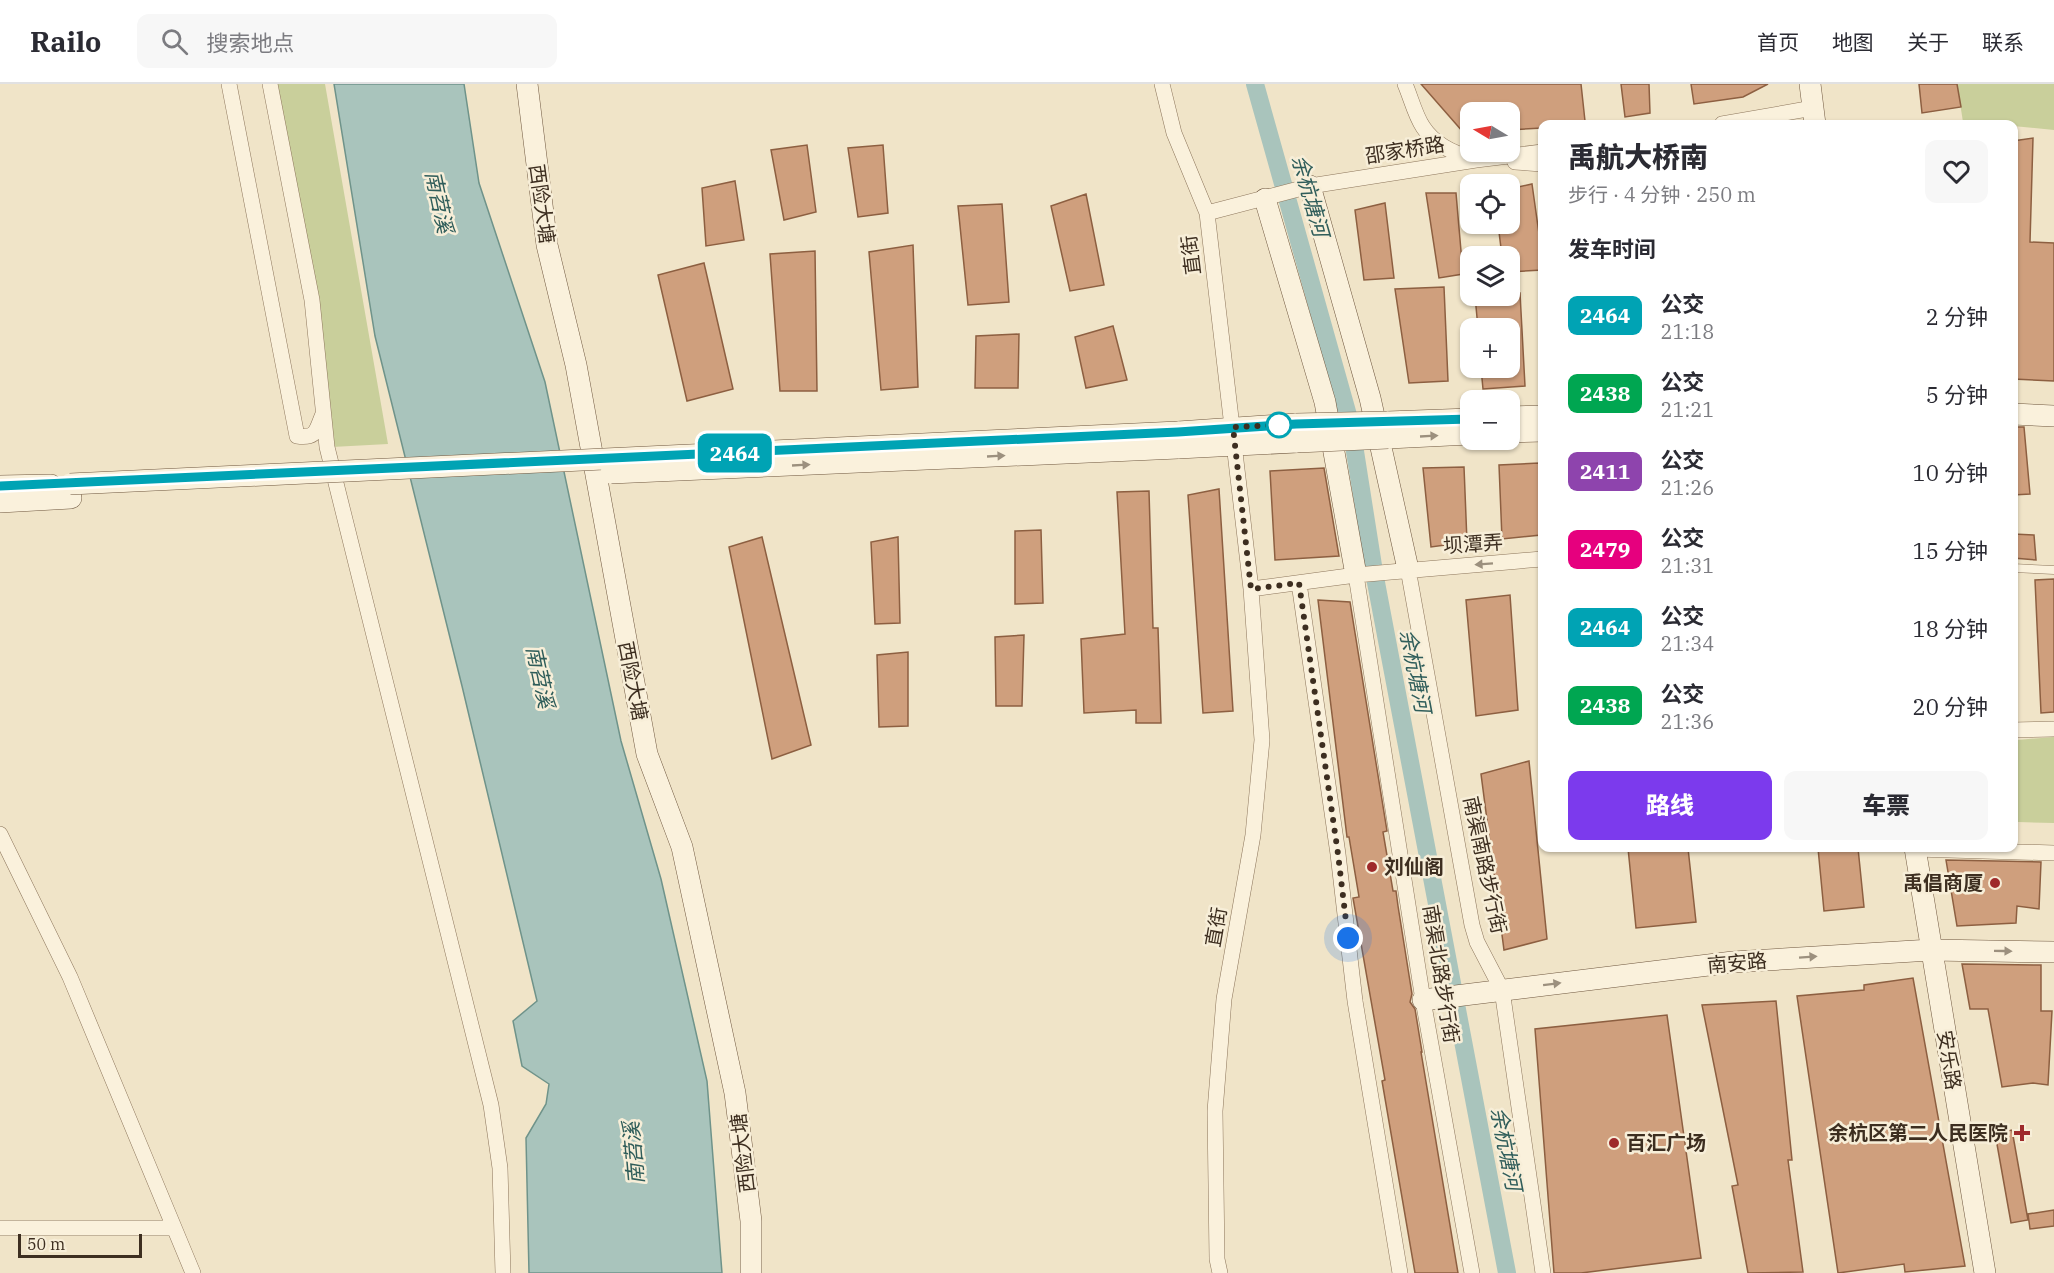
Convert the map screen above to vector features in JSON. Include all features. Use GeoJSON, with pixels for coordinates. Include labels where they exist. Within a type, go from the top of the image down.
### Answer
{"type":"FeatureCollection","features":[{"type":"Feature","properties":{"kind":"street"},"geometry":{"type":"LineString","coordinates":[[229,84],[297,436],[308,438],[315,434],[324,411]]}},
{"type":"Feature","properties":{"kind":"street"},"geometry":{"type":"LineString","coordinates":[[270,84],[312,300],[327,447],[491,1105],[500,1168],[503,1273]]}},
{"type":"Feature","properties":{"kind":"street","name":"西险大塘"},"geometry":{"type":"LineString","coordinates":[[527,84],[547,245],[576,365],[647,754],[682,847],[735,1093],[751,1221],[751,1273]]}},
{"type":"Feature","properties":{"kind":"street","name":"直街"},"geometry":{"type":"LineString","coordinates":[[1162,84],[1174,133],[1207,213],[1251,589],[1262,740],[1253,835],[1224,999],[1215,1111],[1217,1259],[1220,1273]]}},
{"type":"Feature","properties":{"kind":"street"},"geometry":{"type":"LineString","coordinates":[[1405,84],[1423,128],[1434,140],[1460,154]]}},
{"type":"Feature","properties":{"kind":"street"},"geometry":{"type":"LineString","coordinates":[[1768,120],[1814,116],[1810,84]]}},
{"type":"Feature","properties":{"kind":"street","name":"邵家桥路"},"geometry":{"type":"LineString","coordinates":[[1520,155],[1538,152]]}},
{"type":"Feature","properties":{"kind":"street","name":"邵家桥路"},"geometry":{"type":"LineString","coordinates":[[1207,213],[1310,186],[1463,162]]}},
{"type":"Feature","properties":{"kind":"street"},"geometry":{"type":"LineString","coordinates":[[1509,162],[1538,164]]}},
{"type":"Feature","properties":{"kind":"street"},"geometry":{"type":"LineString","coordinates":[[1310,186],[1370,398],[1408,569]]}},
{"type":"Feature","properties":{"kind":"street"},"geometry":{"type":"LineString","coordinates":[[1265,199],[1325,402],[1359,574]]}},
{"type":"Feature","properties":{"kind":"street"},"geometry":{"type":"LineString","coordinates":[[2018,414],[2054,416]]}},
{"type":"Feature","properties":{"kind":"street"},"geometry":{"type":"LineString","coordinates":[[1520,417],[1538,416]]}},
{"type":"Feature","properties":{"kind":"street"},"geometry":{"type":"LineString","coordinates":[[1387,430],[1460,419]]}},
{"type":"Feature","properties":{"kind":"street"},"geometry":{"type":"LineString","coordinates":[[2018,425],[2054,427]]}},
{"type":"Feature","properties":{"kind":"street"},"geometry":{"type":"LineString","coordinates":[[0,502],[70,491],[1297,433],[1387,430],[1460,434]]}},
{"type":"Feature","properties":{"kind":"street"},"geometry":{"type":"LineString","coordinates":[[1520,432],[1538,431]]}},
{"type":"Feature","properties":{"kind":"street"},"geometry":{"type":"LineString","coordinates":[[0,486],[70,491]]}},
{"type":"Feature","properties":{"kind":"street","name":"坝潭弄"},"geometry":{"type":"LineString","coordinates":[[1251,589],[1408,569],[1538,560]]}},
{"type":"Feature","properties":{"kind":"street","name":"南渠南路步行街"},"geometry":{"type":"LineString","coordinates":[[1408,569],[1472,925],[1498,991],[1543,1273]]}},
{"type":"Feature","properties":{"kind":"street","name":"南渠北路步行街"},"geometry":{"type":"LineString","coordinates":[[1359,574],[1423,1000],[1472,1273]]}},
{"type":"Feature","properties":{"kind":"street"},"geometry":{"type":"LineString","coordinates":[[1299,583],[1338,854],[1355,1001],[1400,1273]]}},
{"type":"Feature","properties":{"kind":"street"},"geometry":{"type":"LineString","coordinates":[[2018,730],[2054,729]]}},
{"type":"Feature","properties":{"kind":"street"},"geometry":{"type":"LineString","coordinates":[[0,834],[70,977],[193,1273]]}},
{"type":"Feature","properties":{"kind":"street","name":"安乐路"},"geometry":{"type":"LineString","coordinates":[[1916,852],[1985,1273]]}},
{"type":"Feature","properties":{"kind":"street"},"geometry":{"type":"LineString","coordinates":[[2018,852],[2054,853]]}},
{"type":"Feature","properties":{"kind":"street","name":"南安路"},"geometry":{"type":"LineString","coordinates":[[1423,1000],[1733,962],[1931,950],[2054,952]]}},
{"type":"Feature","properties":{"kind":"street"},"geometry":{"type":"LineString","coordinates":[[0,1228],[173,1228]]}},
{"type":"Feature","properties":{"kind":"lane"},"geometry":{"type":"LineString","coordinates":[[2018,568],[2054,570]]}},
{"type":"Feature","properties":{"kind":"green space"},"geometry":{"type":"Polygon","coordinates":[[[273,84],[325,84],[388,444],[332,447],[273,84]]]}},
{"type":"Feature","properties":{"kind":"green space"},"geometry":{"type":"Polygon","coordinates":[[[1957,84],[2054,84],[2054,130],[2018,126],[2018,120],[1963,120],[1957,84]]]}},
{"type":"Feature","properties":{"kind":"green space"},"geometry":{"type":"Polygon","coordinates":[[[2054,737],[2054,823],[2018,822],[2018,740],[2054,737]]]}},
{"type":"Feature","properties":{"kind":"water","name":"南苕溪"},"geometry":{"type":"Polygon","coordinates":[[[334,84],[464,84],[479,183],[545,382],[621,741],[661,879],[707,1081],[722,1273],[529,1273],[526,1138],[546,1104],[549,1084],[522,1066],[513,1021],[537,1001],[375,336],[334,84]]]}},
{"type":"Feature","properties":{"kind":"building"},"geometry":{"type":"Polygon","coordinates":[[[1421,84],[1581,84],[1585,120],[1538,120],[1538,128],[1520,129],[1520,102],[1460,102],[1460,129],[1421,84]]]}},
{"type":"Feature","properties":{"kind":"building"},"geometry":{"type":"Polygon","coordinates":[[[1621,84],[1649,84],[1650,113],[1625,117],[1621,84]]]}},
{"type":"Feature","properties":{"kind":"building"},"geometry":{"type":"Polygon","coordinates":[[[1691,84],[1768,84],[1743,97],[1694,104],[1691,84]]]}},
{"type":"Feature","properties":{"kind":"building"},"geometry":{"type":"Polygon","coordinates":[[[1919,84],[1957,84],[1961,107],[1922,113],[1919,84]]]}},
{"type":"Feature","properties":{"kind":"building"},"geometry":{"type":"Polygon","coordinates":[[[2033,138],[2030,242],[2054,243],[2054,381],[2018,379],[2018,140],[2033,138]]]}},
{"type":"Feature","properties":{"kind":"building"},"geometry":{"type":"Polygon","coordinates":[[[807,145],[816,212],[784,220],[771,150],[807,145]]]}},
{"type":"Feature","properties":{"kind":"building"},"geometry":{"type":"Polygon","coordinates":[[[883,145],[888,213],[858,217],[848,148],[883,145]]]}},
{"type":"Feature","properties":{"kind":"building"},"geometry":{"type":"Polygon","coordinates":[[[735,181],[744,240],[706,246],[702,188],[735,181]]]}},
{"type":"Feature","properties":{"kind":"building"},"geometry":{"type":"Polygon","coordinates":[[[1532,184],[1538,227],[1538,270],[1520,271],[1520,246],[1501,246],[1499,234],[1520,234],[1520,187],[1532,184]]]}},
{"type":"Feature","properties":{"kind":"building"},"geometry":{"type":"Polygon","coordinates":[[[1426,193],[1456,193],[1461,246],[1460,274],[1439,278],[1426,193]]]}},
{"type":"Feature","properties":{"kind":"building"},"geometry":{"type":"Polygon","coordinates":[[[1086,194],[1104,285],[1070,291],[1051,206],[1086,194]]]}},
{"type":"Feature","properties":{"kind":"building"},"geometry":{"type":"Polygon","coordinates":[[[1385,203],[1394,278],[1364,280],[1355,210],[1385,203]]]}},
{"type":"Feature","properties":{"kind":"building"},"geometry":{"type":"Polygon","coordinates":[[[1002,204],[1009,302],[968,305],[958,206],[1002,204]]]}},
{"type":"Feature","properties":{"kind":"building"},"geometry":{"type":"Polygon","coordinates":[[[913,245],[918,387],[881,390],[869,252],[913,245]]]}},
{"type":"Feature","properties":{"kind":"building"},"geometry":{"type":"Polygon","coordinates":[[[815,251],[817,391],[780,391],[770,254],[815,251]]]}},
{"type":"Feature","properties":{"kind":"building"},"geometry":{"type":"Polygon","coordinates":[[[704,263],[733,389],[687,401],[658,275],[704,263]]]}},
{"type":"Feature","properties":{"kind":"building"},"geometry":{"type":"Polygon","coordinates":[[[1444,287],[1448,381],[1409,383],[1395,289],[1444,287]]]}},
{"type":"Feature","properties":{"kind":"building"},"geometry":{"type":"Polygon","coordinates":[[[1520,293],[1525,386],[1483,389],[1482,378],[1520,378],[1520,318],[1477,318],[1476,306],[1520,306],[1520,293]]]}},
{"type":"Feature","properties":{"kind":"building"},"geometry":{"type":"Polygon","coordinates":[[[1113,326],[1127,380],[1086,388],[1075,337],[1113,326]]]}},
{"type":"Feature","properties":{"kind":"building"},"geometry":{"type":"Polygon","coordinates":[[[1019,334],[1018,388],[975,388],[976,336],[1019,334]]]}},
{"type":"Feature","properties":{"kind":"building"},"geometry":{"type":"Polygon","coordinates":[[[2018,427],[2024,427],[2030,494],[2018,495],[2018,427]]]}},
{"type":"Feature","properties":{"kind":"building"},"geometry":{"type":"Polygon","coordinates":[[[1538,463],[1538,535],[1502,539],[1499,465],[1538,463]]]}},
{"type":"Feature","properties":{"kind":"building"},"geometry":{"type":"Polygon","coordinates":[[[1464,467],[1467,542],[1431,547],[1423,468],[1464,467]]]}},
{"type":"Feature","properties":{"kind":"building"},"geometry":{"type":"Polygon","coordinates":[[[1324,468],[1339,556],[1275,560],[1270,471],[1324,468]]]}},
{"type":"Feature","properties":{"kind":"building"},"geometry":{"type":"Polygon","coordinates":[[[1219,489],[1233,711],[1203,713],[1188,495],[1219,489]]]}},
{"type":"Feature","properties":{"kind":"building"},"geometry":{"type":"Polygon","coordinates":[[[1149,491],[1153,628],[1158,628],[1161,723],[1136,723],[1136,710],[1084,713],[1081,639],[1125,634],[1117,492],[1149,491]]]}},
{"type":"Feature","properties":{"kind":"building"},"geometry":{"type":"Polygon","coordinates":[[[1041,530],[1043,603],[1015,604],[1015,531],[1041,530]]]}},
{"type":"Feature","properties":{"kind":"building"},"geometry":{"type":"Polygon","coordinates":[[[2018,534],[2034,535],[2036,560],[2018,558],[2018,534]]]}},
{"type":"Feature","properties":{"kind":"building"},"geometry":{"type":"Polygon","coordinates":[[[762,537],[811,745],[772,759],[729,547],[762,537]]]}},
{"type":"Feature","properties":{"kind":"building"},"geometry":{"type":"Polygon","coordinates":[[[898,537],[900,623],[875,624],[871,542],[898,537]]]}},
{"type":"Feature","properties":{"kind":"building"},"geometry":{"type":"Polygon","coordinates":[[[2054,579],[2054,712],[2041,713],[2035,580],[2054,579]]]}},
{"type":"Feature","properties":{"kind":"building"},"geometry":{"type":"Polygon","coordinates":[[[1510,595],[1518,710],[1476,716],[1466,600],[1510,595]]]}},
{"type":"Feature","properties":{"kind":"building"},"geometry":{"type":"Polygon","coordinates":[[[1318,600],[1350,602],[1387,831],[1383,832],[1393,891],[1396,891],[1412,994],[1410,1002],[1415,1009],[1458,1273],[1415,1273],[1382,1081],[1385,1080],[1353,898],[1359,897],[1349,837],[1347,837],[1318,600]]]}},
{"type":"Feature","properties":{"kind":"building"},"geometry":{"type":"Polygon","coordinates":[[[1024,635],[1022,706],[996,706],[995,637],[1024,635]]]}},
{"type":"Feature","properties":{"kind":"building"},"geometry":{"type":"Polygon","coordinates":[[[908,652],[908,726],[879,727],[877,655],[908,652]]]}},
{"type":"Feature","properties":{"kind":"building"},"geometry":{"type":"Polygon","coordinates":[[[1529,761],[1547,939],[1504,950],[1481,774],[1529,761]]]}},
{"type":"Feature","properties":{"kind":"building"},"geometry":{"type":"Polygon","coordinates":[[[1628,852],[1688,852],[1696,922],[1636,928],[1628,852]]]}},
{"type":"Feature","properties":{"kind":"building"},"geometry":{"type":"Polygon","coordinates":[[[1818,852],[1858,852],[1864,907],[1824,911],[1818,852]]]}},
{"type":"Feature","properties":{"kind":"building","name":"禹倡商厦"},"geometry":{"type":"Polygon","coordinates":[[[1946,860],[2041,862],[2039,909],[2017,906],[2016,923],[1957,926],[1946,860]]]}},
{"type":"Feature","properties":{"kind":"building"},"geometry":{"type":"Polygon","coordinates":[[[1962,964],[2041,965],[2041,1011],[2052,1011],[2048,1085],[2033,1083],[2002,1087],[1988,1009],[1970,1009],[1962,964]]]}},
{"type":"Feature","properties":{"kind":"building"},"geometry":{"type":"Polygon","coordinates":[[[1913,978],[1965,1266],[1905,1272],[1904,1264],[1838,1273],[1797,996],[1864,990],[1864,985],[1913,978]]]}},
{"type":"Feature","properties":{"kind":"building"},"geometry":{"type":"Polygon","coordinates":[[[1776,1001],[1792,1160],[1788,1160],[1803,1272],[1748,1273],[1732,1186],[1738,1185],[1702,1005],[1776,1001]]]}},
{"type":"Feature","properties":{"kind":"building","name":"百汇广场"},"geometry":{"type":"Polygon","coordinates":[[[1667,1015],[1701,1258],[1581,1273],[1554,1273],[1535,1029],[1667,1015]]]}},
{"type":"Feature","properties":{"kind":"building"},"geometry":{"type":"Polygon","coordinates":[[[2012,1130],[2028,1220],[2011,1223],[1995,1133],[2012,1130]]]}},
{"type":"Feature","properties":{"kind":"building"},"geometry":{"type":"Polygon","coordinates":[[[2054,1210],[2054,1226],[2030,1229],[2028,1214],[2054,1210]]]}},
{"type":"Feature","properties":{"kind":"waterway","name":"余杭塘河"},"geometry":{"type":"LineString","coordinates":[[1255,84],[1351,426],[1374,572],[1507,1273]]}},
{"type":"Feature","properties":{"kind":"bus line","name":"2464"},"geometry":{"type":"LineString","coordinates":[[0,486],[1178,432],[1296,424],[1460,419]]}},
{"type":"Feature","properties":{"kind":"place","name":"刘仙阁"},"geometry":{"type":"Point","coordinates":[1372,867]}},
{"type":"Feature","properties":{"kind":"place","name":"禹倡商厦"},"geometry":{"type":"Point","coordinates":[1995,883]}},
{"type":"Feature","properties":{"kind":"place","name":"余杭区第二人民医院"},"geometry":{"type":"Point","coordinates":[2022,1133]}},
{"type":"Feature","properties":{"kind":"place","name":"百汇广场"},"geometry":{"type":"Point","coordinates":[1614,1143]}},
{"type":"Feature","properties":{"kind":"route"},"geometry":{"type":"LineString","coordinates":[[1279,425],[1233,427],[1251,589],[1299,583],[1348,938]]}}]}
